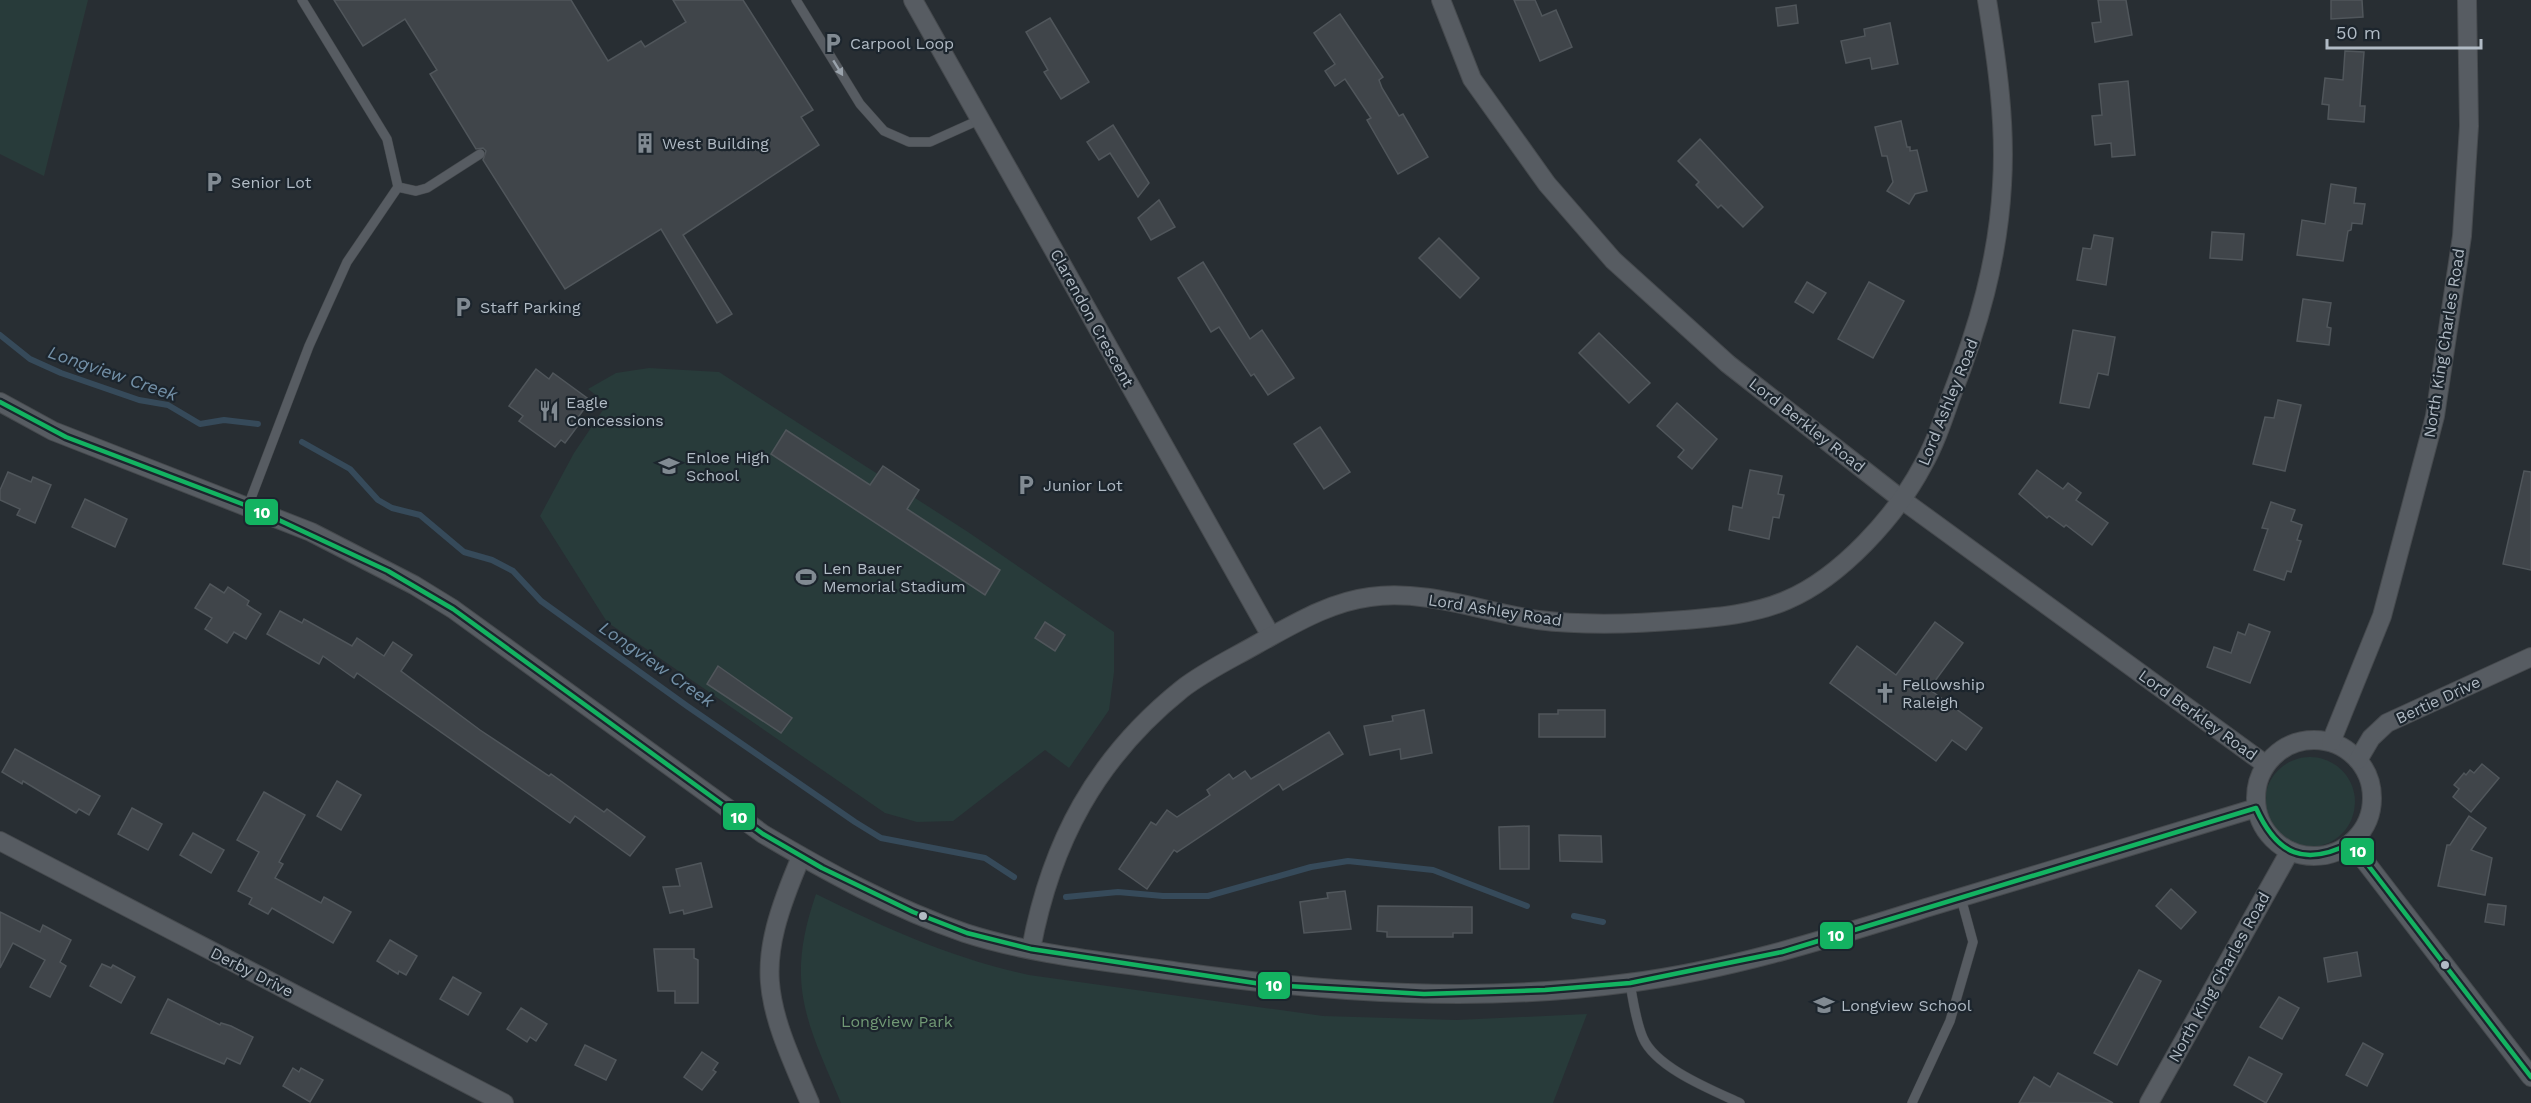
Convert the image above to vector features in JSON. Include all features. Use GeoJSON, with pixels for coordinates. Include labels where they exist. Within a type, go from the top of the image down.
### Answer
{"type":"FeatureCollection","features":[{"type":"Feature","properties":{"kind":"street","name":"Clarendon Crescent"},"geometry":{"type":"LineString","coordinates":[[913,0],[1271,636]]}},
{"type":"Feature","properties":{"kind":"street","name":"Lord Berkley Road"},"geometry":{"type":"LineString","coordinates":[[1441,0],[1472,79],[1547,183],[1612,260],[1728,364],[1901,499],[2265,764]]}},
{"type":"Feature","properties":{"kind":"street","name":"Lord Ashley Road"},"geometry":{"type":"LineString","coordinates":[[1031,949],[1042,892],[1058,853],[1071,824],[1107,765],[1151,717],[1186,687],[1271,636],[1322,609],[1343,602],[1397,594],[1543,621],[1644,623],[1739,614],[1788,600],[1831,574],[1869,537],[1901,499],[1925,462],[1978,326],[1991,277],[2003,183],[2003,124],[2000,82],[1987,0]]}},
{"type":"Feature","properties":{"kind":"street","name":"North King Charles Road"},"geometry":{"type":"LineString","coordinates":[[2331,742],[2382,616],[2435,416],[2462,236],[2469,126],[2467,0]]}},
{"type":"Feature","properties":{"kind":"street"},"geometry":{"type":"LineString","coordinates":[[0,402],[53,431],[248,506],[311,532],[371,562],[453,609],[763,834],[801,857],[913,912],[966,933],[1031,949],[1268,985],[1338,991],[1486,993],[1630,983],[1782,952],[2256,808]]}},
{"type":"Feature","properties":{"kind":"street","name":"Bertie Drive"},"geometry":{"type":"LineString","coordinates":[[2358,760],[2371,738],[2386,723],[2531,657]]}},
{"type":"Feature","properties":{"kind":"street"},"geometry":{"type":"LineString","coordinates":[[2301,740],[2331,742],[2346,749],[2358,760],[2368,775],[2372,793],[2371,812],[2364,829],[2351,843],[2337,852],[2322,856],[2305,856],[2290,851],[2274,841],[2262,826],[2256,808],[2258,778],[2265,764],[2288,745],[2301,740]]}},
{"type":"Feature","properties":{"kind":"street","name":"Derby Drive"},"geometry":{"type":"LineString","coordinates":[[0,841],[504,1103]]}},
{"type":"Feature","properties":{"kind":"street"},"geometry":{"type":"LineString","coordinates":[[2351,843],[2531,1077]]}},
{"type":"Feature","properties":{"kind":"street","name":"North King Charles Road"},"geometry":{"type":"LineString","coordinates":[[2149,1103],[2290,851]]}},
{"type":"Feature","properties":{"kind":"street"},"geometry":{"type":"LineString","coordinates":[[801,857],[779,908],[770,950],[768,982],[775,1018],[810,1103]]}},
{"type":"Feature","properties":{"kind":"lane"},"geometry":{"type":"LineString","coordinates":[[248,506],[309,346],[347,262],[398,187],[387,139],[302,0]]}},
{"type":"Feature","properties":{"kind":"lane"},"geometry":{"type":"LineString","coordinates":[[796,0],[860,104],[884,131],[909,142],[930,142],[979,120]]}},
{"type":"Feature","properties":{"kind":"lane"},"geometry":{"type":"LineString","coordinates":[[398,187],[416,191],[427,188],[480,154]]}},
{"type":"Feature","properties":{"kind":"lane"},"geometry":{"type":"LineString","coordinates":[[1912,1103],[1950,1021],[1973,942],[1961,898]]}},
{"type":"Feature","properties":{"kind":"lane"},"geometry":{"type":"LineString","coordinates":[[1630,983],[1644,1040],[1662,1060],[1685,1076],[1740,1103]]}},
{"type":"Feature","properties":{"kind":"green space"},"geometry":{"type":"Polygon","coordinates":[[[0,0],[88,0],[44,176],[0,154],[0,0]]]}},
{"type":"Feature","properties":{"kind":"green space","name":"Len Bauer Memorial Stadium"},"geometry":{"type":"Polygon","coordinates":[[[649,368],[719,372],[968,532],[1114,632],[1114,672],[1109,710],[1069,768],[1045,750],[953,821],[917,822],[885,813],[607,622],[540,516],[574,453],[607,404],[588,389],[616,373],[649,368]]]}},
{"type":"Feature","properties":{"kind":"green space"},"geometry":{"type":"Polygon","coordinates":[[[2310,757],[2327,760],[2342,770],[2352,785],[2355,802],[2352,819],[2342,834],[2327,844],[2310,847],[2293,844],[2278,834],[2268,819],[2265,802],[2268,785],[2278,770],[2293,760],[2310,757]]]}},
{"type":"Feature","properties":{"kind":"green space","name":"Longview Park"},"geometry":{"type":"Polygon","coordinates":[[[816,894],[920,941],[974,960],[1029,975],[1323,1016],[1456,1020],[1587,1014],[1553,1103],[841,1103],[810,1024],[801,978],[802,953],[807,925],[816,894]]]}},
{"type":"Feature","properties":{"kind":"building","name":"West Building"},"geometry":{"type":"Polygon","coordinates":[[[334,0],[571,0],[608,61],[641,41],[645,47],[686,22],[673,0],[743,0],[813,110],[801,117],[819,145],[683,235],[732,314],[717,323],[661,229],[565,289],[483,160],[486,151],[483,148],[476,149],[430,74],[437,70],[405,19],[363,46],[334,0]]]}},
{"type":"Feature","properties":{"kind":"building"},"geometry":{"type":"Polygon","coordinates":[[[1514,0],[1535,0],[1542,16],[1556,10],[1572,47],[1540,61],[1514,0]]]}},
{"type":"Feature","properties":{"kind":"building"},"geometry":{"type":"Polygon","coordinates":[[[2098,0],[2126,0],[2132,35],[2095,42],[2092,23],[2101,22],[2098,0]]]}},
{"type":"Feature","properties":{"kind":"building"},"geometry":{"type":"Polygon","coordinates":[[[2331,0],[2362,0],[2363,17],[2331,19],[2331,0]]]}},
{"type":"Feature","properties":{"kind":"building"},"geometry":{"type":"Polygon","coordinates":[[[1796,5],[1798,23],[1778,26],[1776,8],[1796,5]]]}},
{"type":"Feature","properties":{"kind":"building"},"geometry":{"type":"Polygon","coordinates":[[[1340,14],[1383,77],[1379,80],[1382,88],[1399,116],[1403,114],[1428,157],[1398,174],[1367,120],[1371,118],[1345,79],[1335,86],[1325,71],[1335,64],[1314,33],[1340,14]]]}},
{"type":"Feature","properties":{"kind":"building"},"geometry":{"type":"Polygon","coordinates":[[[1050,18],[1089,82],[1061,99],[1044,72],[1048,70],[1026,32],[1050,18]]]}},
{"type":"Feature","properties":{"kind":"building"},"geometry":{"type":"Polygon","coordinates":[[[1890,23],[1898,64],[1872,69],[1870,58],[1846,63],[1841,41],[1865,36],[1864,29],[1890,23]]]}},
{"type":"Feature","properties":{"kind":"building"},"geometry":{"type":"Polygon","coordinates":[[[2345,51],[2364,52],[2360,106],[2365,106],[2364,122],[2328,119],[2329,105],[2322,104],[2325,78],[2343,80],[2345,51]]]}},
{"type":"Feature","properties":{"kind":"building"},"geometry":{"type":"Polygon","coordinates":[[[2128,81],[2135,155],[2112,157],[2111,143],[2095,145],[2092,116],[2102,115],[2099,84],[2128,81]]]}},
{"type":"Feature","properties":{"kind":"building"},"geometry":{"type":"Polygon","coordinates":[[[1901,121],[1907,147],[1910,147],[1910,151],[1917,150],[1927,191],[1915,194],[1909,204],[1887,191],[1893,182],[1887,156],[1882,156],[1875,127],[1901,121]]]}},
{"type":"Feature","properties":{"kind":"building"},"geometry":{"type":"Polygon","coordinates":[[[1113,125],[1149,183],[1138,197],[1110,153],[1099,160],[1087,142],[1113,125]]]}},
{"type":"Feature","properties":{"kind":"building"},"geometry":{"type":"Polygon","coordinates":[[[1700,139],[1763,207],[1743,227],[1721,205],[1718,208],[1696,185],[1699,182],[1678,161],[1700,139]]]}},
{"type":"Feature","properties":{"kind":"building"},"geometry":{"type":"Polygon","coordinates":[[[2331,184],[2356,188],[2354,203],[2365,204],[2362,224],[2352,223],[2351,230],[2348,231],[2343,261],[2297,255],[2302,220],[2325,224],[2331,184]]]}},
{"type":"Feature","properties":{"kind":"building"},"geometry":{"type":"Polygon","coordinates":[[[1159,200],[1175,227],[1151,240],[1138,218],[1159,200]]]}},
{"type":"Feature","properties":{"kind":"building"},"geometry":{"type":"Polygon","coordinates":[[[2212,232],[2244,234],[2242,260],[2210,258],[2212,232]]]}},
{"type":"Feature","properties":{"kind":"building"},"geometry":{"type":"Polygon","coordinates":[[[2094,235],[2113,238],[2106,285],[2077,280],[2083,248],[2091,249],[2094,235]]]}},
{"type":"Feature","properties":{"kind":"building"},"geometry":{"type":"Polygon","coordinates":[[[1439,238],[1479,278],[1460,298],[1419,258],[1439,238]]]}},
{"type":"Feature","properties":{"kind":"building"},"geometry":{"type":"Polygon","coordinates":[[[1203,262],[1250,339],[1262,330],[1294,378],[1268,395],[1254,374],[1251,376],[1219,327],[1211,332],[1178,278],[1203,262]]]}},
{"type":"Feature","properties":{"kind":"building"},"geometry":{"type":"Polygon","coordinates":[[[1807,282],[1826,293],[1813,313],[1795,302],[1807,282]]]}},
{"type":"Feature","properties":{"kind":"building"},"geometry":{"type":"Polygon","coordinates":[[[1869,282],[1904,301],[1873,358],[1838,339],[1869,282]]]}},
{"type":"Feature","properties":{"kind":"building"},"geometry":{"type":"Polygon","coordinates":[[[2303,299],[2331,303],[2327,327],[2331,328],[2329,345],[2297,341],[2303,299]]]}},
{"type":"Feature","properties":{"kind":"building"},"geometry":{"type":"Polygon","coordinates":[[[2073,330],[2115,337],[2108,375],[2098,373],[2089,408],[2060,403],[2073,330]]]}},
{"type":"Feature","properties":{"kind":"building"},"geometry":{"type":"Polygon","coordinates":[[[1599,333],[1650,383],[1629,403],[1579,353],[1599,333]]]}},
{"type":"Feature","properties":{"kind":"building","name":"Eagle Concessions"},"geometry":{"type":"Polygon","coordinates":[[[536,369],[549,379],[553,373],[587,398],[584,402],[587,405],[576,420],[580,423],[565,443],[561,440],[555,447],[519,421],[523,416],[509,406],[536,369]]]}},
{"type":"Feature","properties":{"kind":"building"},"geometry":{"type":"Polygon","coordinates":[[[2278,400],[2301,405],[2285,471],[2253,464],[2265,417],[2274,418],[2278,400]]]}},
{"type":"Feature","properties":{"kind":"building"},"geometry":{"type":"Polygon","coordinates":[[[1677,403],[1717,439],[1692,469],[1678,457],[1684,450],[1657,426],[1677,403]]]}},
{"type":"Feature","properties":{"kind":"building"},"geometry":{"type":"Polygon","coordinates":[[[1320,427],[1350,472],[1324,489],[1294,444],[1320,427]]]}},
{"type":"Feature","properties":{"kind":"building"},"geometry":{"type":"Polygon","coordinates":[[[786,430],[870,485],[883,466],[919,490],[907,509],[1000,570],[985,595],[771,454],[786,430]]]}},
{"type":"Feature","properties":{"kind":"building"},"geometry":{"type":"Polygon","coordinates":[[[1750,470],[1782,476],[1778,494],[1784,495],[1779,518],[1773,517],[1769,539],[1729,530],[1733,506],[1742,508],[1750,470]]]}},
{"type":"Feature","properties":{"kind":"building"},"geometry":{"type":"Polygon","coordinates":[[[2037,470],[2063,489],[2068,483],[2081,493],[2076,500],[2108,523],[2092,545],[2066,525],[2064,527],[2049,516],[2047,518],[2019,494],[2037,470]]]}},
{"type":"Feature","properties":{"kind":"building"},"geometry":{"type":"Polygon","coordinates":[[[2524,471],[2531,472],[2531,570],[2503,564],[2524,471]]]}},
{"type":"Feature","properties":{"kind":"building"},"geometry":{"type":"Polygon","coordinates":[[[8,472],[31,482],[33,477],[51,485],[35,523],[17,515],[20,509],[0,500],[0,490],[8,472]]]}},
{"type":"Feature","properties":{"kind":"building"},"geometry":{"type":"Polygon","coordinates":[[[85,499],[127,519],[115,547],[72,527],[85,499]]]}},
{"type":"Feature","properties":{"kind":"building"},"geometry":{"type":"Polygon","coordinates":[[[2271,502],[2295,510],[2291,521],[2302,525],[2297,540],[2301,541],[2291,572],[2287,571],[2284,580],[2254,570],[2268,529],[2262,528],[2271,502]]]}},
{"type":"Feature","properties":{"kind":"building"},"geometry":{"type":"Polygon","coordinates":[[[210,584],[224,593],[228,587],[249,601],[247,605],[261,614],[246,639],[234,632],[227,643],[205,629],[212,618],[195,608],[210,584]]]}},
{"type":"Feature","properties":{"kind":"building"},"geometry":{"type":"Polygon","coordinates":[[[280,611],[302,623],[304,619],[352,646],[357,638],[384,656],[393,642],[412,655],[401,671],[480,730],[549,776],[551,774],[604,812],[607,809],[645,837],[630,856],[575,816],[570,823],[357,673],[354,678],[323,656],[319,664],[267,634],[280,611]]]}},
{"type":"Feature","properties":{"kind":"building"},"geometry":{"type":"Polygon","coordinates":[[[1045,622],[1065,635],[1055,651],[1035,638],[1045,622]]]}},
{"type":"Feature","properties":{"kind":"building","name":"Fellowship Raleigh"},"geometry":{"type":"Polygon","coordinates":[[[1935,622],[1963,643],[1929,689],[1982,728],[1966,750],[1952,740],[1936,761],[1830,683],[1857,646],[1896,675],[1935,622]]]}},
{"type":"Feature","properties":{"kind":"building"},"geometry":{"type":"Polygon","coordinates":[[[2249,624],[2270,632],[2250,683],[2207,667],[2214,647],[2231,653],[2238,632],[2245,635],[2249,624]]]}},
{"type":"Feature","properties":{"kind":"building"},"geometry":{"type":"Polygon","coordinates":[[[718,666],[792,718],[781,733],[707,684],[718,666]]]}},
{"type":"Feature","properties":{"kind":"building"},"geometry":{"type":"Polygon","coordinates":[[[1424,710],[1432,753],[1401,759],[1400,749],[1370,755],[1364,726],[1393,721],[1392,716],[1424,710]]]}},
{"type":"Feature","properties":{"kind":"building"},"geometry":{"type":"Polygon","coordinates":[[[1558,710],[1605,710],[1605,737],[1539,737],[1539,714],[1558,714],[1558,710]]]}},
{"type":"Feature","properties":{"kind":"building"},"geometry":{"type":"Polygon","coordinates":[[[1329,732],[1343,754],[1283,790],[1279,784],[1177,852],[1174,850],[1147,889],[1119,869],[1151,822],[1156,825],[1167,810],[1177,817],[1210,795],[1207,790],[1229,774],[1233,779],[1245,771],[1251,779],[1329,732]]]}},
{"type":"Feature","properties":{"kind":"building"},"geometry":{"type":"Polygon","coordinates":[[[15,749],[100,796],[89,815],[79,809],[76,813],[23,781],[22,784],[2,772],[15,749]]]}},
{"type":"Feature","properties":{"kind":"building"},"geometry":{"type":"Polygon","coordinates":[[[2482,764],[2499,778],[2471,812],[2453,797],[2459,789],[2454,785],[2464,773],[2466,775],[2470,770],[2474,773],[2482,764]]]}},
{"type":"Feature","properties":{"kind":"building"},"geometry":{"type":"Polygon","coordinates":[[[337,781],[361,795],[341,830],[317,816],[337,781]]]}},
{"type":"Feature","properties":{"kind":"building"},"geometry":{"type":"Polygon","coordinates":[[[264,792],[305,815],[279,862],[283,864],[275,878],[321,903],[324,897],[351,912],[333,943],[272,908],[268,914],[249,904],[252,898],[238,891],[259,852],[237,840],[264,792]]]}},
{"type":"Feature","properties":{"kind":"building"},"geometry":{"type":"Polygon","coordinates":[[[132,808],[162,824],[148,850],[118,834],[132,808]]]}},
{"type":"Feature","properties":{"kind":"building"},"geometry":{"type":"Polygon","coordinates":[[[2469,816],[2486,828],[2471,850],[2492,858],[2485,895],[2438,886],[2447,845],[2450,845],[2469,816]]]}},
{"type":"Feature","properties":{"kind":"building"},"geometry":{"type":"Polygon","coordinates":[[[1529,826],[1529,869],[1500,869],[1499,827],[1529,826]]]}},
{"type":"Feature","properties":{"kind":"building"},"geometry":{"type":"Polygon","coordinates":[[[193,833],[224,850],[211,873],[180,855],[193,833]]]}},
{"type":"Feature","properties":{"kind":"building"},"geometry":{"type":"Polygon","coordinates":[[[1559,835],[1601,836],[1602,862],[1560,861],[1559,835]]]}},
{"type":"Feature","properties":{"kind":"building"},"geometry":{"type":"Polygon","coordinates":[[[701,863],[712,907],[684,914],[683,910],[670,913],[663,887],[680,886],[676,869],[701,863]]]}},
{"type":"Feature","properties":{"kind":"building"},"geometry":{"type":"Polygon","coordinates":[[[2171,889],[2196,912],[2181,929],[2156,906],[2171,889]]]}},
{"type":"Feature","properties":{"kind":"building"},"geometry":{"type":"Polygon","coordinates":[[[1345,891],[1351,929],[1304,933],[1300,902],[1328,898],[1327,893],[1345,891]]]}},
{"type":"Feature","properties":{"kind":"building"},"geometry":{"type":"Polygon","coordinates":[[[2488,904],[2506,906],[2504,925],[2485,922],[2488,904]]]}},
{"type":"Feature","properties":{"kind":"building"},"geometry":{"type":"Polygon","coordinates":[[[1378,906],[1472,907],[1472,933],[1453,933],[1453,937],[1387,937],[1387,932],[1377,931],[1378,906]]]}},
{"type":"Feature","properties":{"kind":"building"},"geometry":{"type":"Polygon","coordinates":[[[0,912],[40,932],[43,925],[71,940],[60,962],[66,966],[50,997],[30,987],[45,960],[13,943],[0,968],[0,912]]]}},
{"type":"Feature","properties":{"kind":"building"},"geometry":{"type":"Polygon","coordinates":[[[390,940],[417,956],[406,975],[399,971],[398,974],[377,961],[390,940]]]}},
{"type":"Feature","properties":{"kind":"building"},"geometry":{"type":"Polygon","coordinates":[[[654,949],[694,949],[694,958],[698,960],[698,1003],[675,1003],[675,991],[658,991],[654,949]]]}},
{"type":"Feature","properties":{"kind":"building"},"geometry":{"type":"Polygon","coordinates":[[[2357,952],[2361,976],[2328,982],[2324,958],[2357,952]]]}},
{"type":"Feature","properties":{"kind":"building"},"geometry":{"type":"Polygon","coordinates":[[[102,964],[111,968],[113,965],[135,977],[121,1003],[90,986],[102,964]]]}},
{"type":"Feature","properties":{"kind":"building"},"geometry":{"type":"Polygon","coordinates":[[[2139,970],[2161,981],[2117,1065],[2094,1053],[2139,970]]]}},
{"type":"Feature","properties":{"kind":"building"},"geometry":{"type":"Polygon","coordinates":[[[453,977],[481,993],[468,1015],[440,999],[453,977]]]}},
{"type":"Feature","properties":{"kind":"building"},"geometry":{"type":"Polygon","coordinates":[[[2279,997],[2299,1008],[2282,1039],[2260,1027],[2279,997]]]}},
{"type":"Feature","properties":{"kind":"building"},"geometry":{"type":"Polygon","coordinates":[[[168,999],[220,1025],[221,1023],[231,1026],[253,1037],[240,1064],[227,1058],[224,1064],[151,1033],[168,999]]]}},
{"type":"Feature","properties":{"kind":"building"},"geometry":{"type":"Polygon","coordinates":[[[521,1008],[547,1024],[536,1041],[530,1037],[527,1042],[507,1029],[521,1008]]]}},
{"type":"Feature","properties":{"kind":"building"},"geometry":{"type":"Polygon","coordinates":[[[2363,1043],[2383,1054],[2367,1086],[2346,1075],[2363,1043]]]}},
{"type":"Feature","properties":{"kind":"building"},"geometry":{"type":"Polygon","coordinates":[[[585,1045],[616,1060],[606,1080],[575,1065],[585,1045]]]}},
{"type":"Feature","properties":{"kind":"building"},"geometry":{"type":"Polygon","coordinates":[[[702,1052],[718,1063],[713,1070],[716,1072],[702,1090],[684,1077],[702,1052]]]}},
{"type":"Feature","properties":{"kind":"building"},"geometry":{"type":"Polygon","coordinates":[[[2249,1057],[2282,1074],[2266,1103],[2234,1085],[2249,1057]]]}},
{"type":"Feature","properties":{"kind":"building"},"geometry":{"type":"Polygon","coordinates":[[[293,1068],[299,1072],[301,1068],[323,1080],[310,1102],[283,1086],[293,1068]]]}},
{"type":"Feature","properties":{"kind":"building"},"geometry":{"type":"Polygon","coordinates":[[[2058,1073],[2113,1103],[2019,1103],[2034,1077],[2050,1087],[2058,1073]]]}},
{"type":"Feature","properties":{"kind":"waterway","name":"Longview Creek"},"geometry":{"type":"LineString","coordinates":[[0,335],[30,359],[61,373],[139,400],[168,405],[200,424],[224,420],[258,424]]}},
{"type":"Feature","properties":{"kind":"waterway","name":"Longview Creek"},"geometry":{"type":"LineString","coordinates":[[302,442],[350,469],[378,500],[392,508],[420,515],[464,552],[492,560],[513,571],[541,601],[687,706],[881,838],[985,858],[1014,877]]}},
{"type":"Feature","properties":{"kind":"waterway"},"geometry":{"type":"LineString","coordinates":[[1066,897],[1118,892],[1163,896],[1208,896],[1311,867],[1348,861],[1433,870],[1527,906]]}},
{"type":"Feature","properties":{"kind":"waterway"},"geometry":{"type":"LineString","coordinates":[[1574,916],[1603,922]]}},
{"type":"Feature","properties":{"kind":"transit line","name":"10"},"geometry":{"type":"LineString","coordinates":[[0,402],[66,437],[253,508],[388,571],[453,609],[763,834],[822,868],[913,912],[967,933],[1031,949],[1268,985],[1424,994],[1545,990],[1630,983],[1782,952],[2256,808],[2273,837],[2294,852],[2306,855],[2320,854],[2351,843],[2531,1077]]}},
{"type":"Feature","properties":{"kind":"place","name":"Carpool Loop"},"geometry":{"type":"Point","coordinates":[833,43]}},
{"type":"Feature","properties":{"kind":"place","name":"West Building"},"geometry":{"type":"Point","coordinates":[645,143]}},
{"type":"Feature","properties":{"kind":"place","name":"Senior Lot"},"geometry":{"type":"Point","coordinates":[214,182]}},
{"type":"Feature","properties":{"kind":"place","name":"Staff Parking"},"geometry":{"type":"Point","coordinates":[463,307]}},
{"type":"Feature","properties":{"kind":"place","name":"Eagle Concessions"},"geometry":{"type":"Point","coordinates":[549,411]}},
{"type":"Feature","properties":{"kind":"place","name":"Enloe High School"},"geometry":{"type":"Point","coordinates":[669,466]}},
{"type":"Feature","properties":{"kind":"place","name":"Junior Lot"},"geometry":{"type":"Point","coordinates":[1026,485]}},
{"type":"Feature","properties":{"kind":"place","name":"Len Bauer Memorial Stadium"},"geometry":{"type":"Point","coordinates":[806,577]}},
{"type":"Feature","properties":{"kind":"place","name":"Fellowship Raleigh"},"geometry":{"type":"Point","coordinates":[1885,693]}},
{"type":"Feature","properties":{"kind":"place","name":"Longview School"},"geometry":{"type":"Point","coordinates":[1824,1005]}}]}
